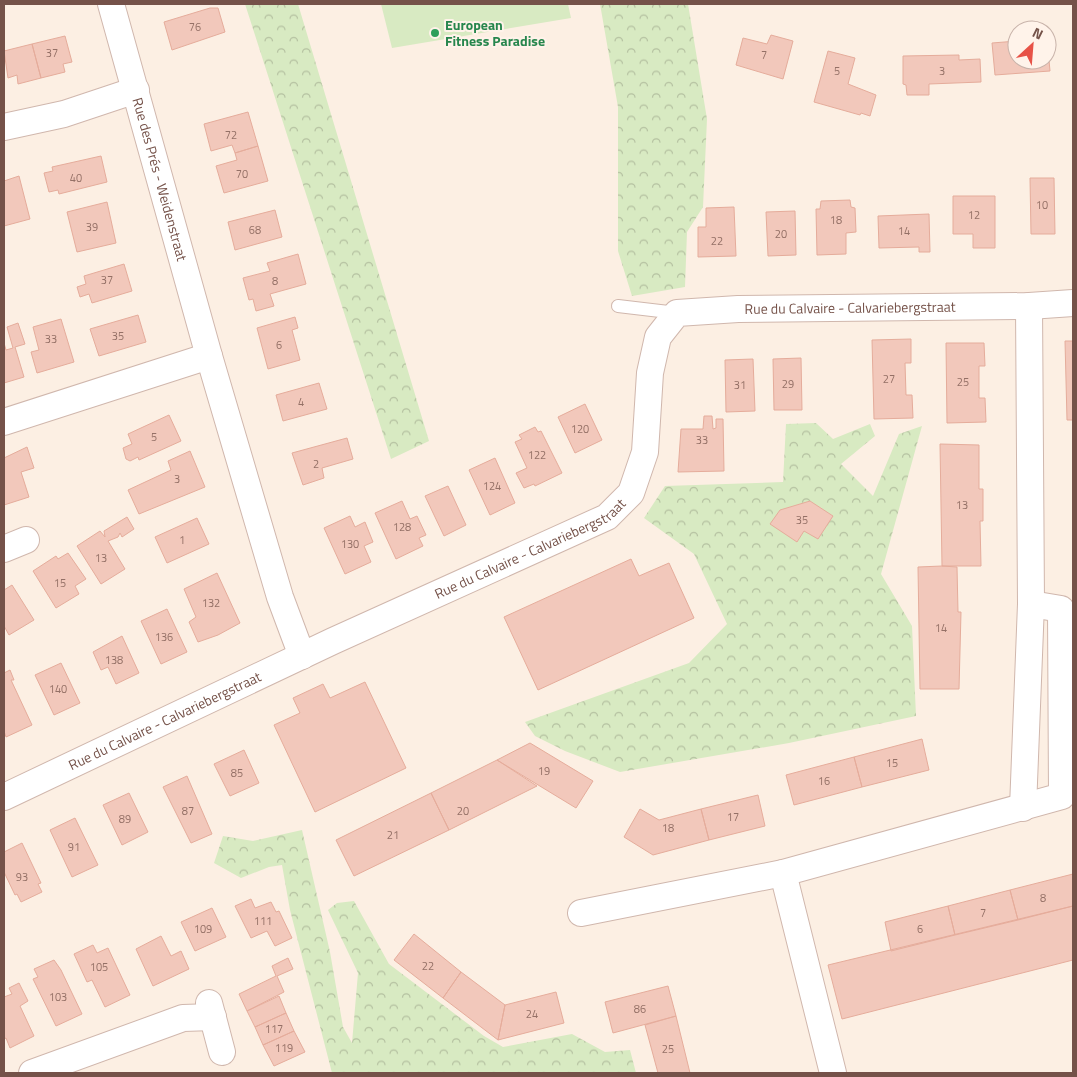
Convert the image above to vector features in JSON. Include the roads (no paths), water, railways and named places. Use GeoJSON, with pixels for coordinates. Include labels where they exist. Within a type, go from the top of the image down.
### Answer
{"type":"FeatureCollection","features":[{"type":"Feature","properties":{"kind":"street","name":"Rue des Prés - Weidenstraat"},"geometry":{"type":"LineString","coordinates":[[111,4],[209,356],[280,597],[302,656]]}},
{"type":"Feature","properties":{"kind":"street"},"geometry":{"type":"LineString","coordinates":[[4,127],[64,114],[136,90]]}},
{"type":"Feature","properties":{"kind":"street","name":"Rue du Calvaire - Calvariebergstraat"},"geometry":{"type":"LineString","coordinates":[[4,797],[302,656],[607,516],[630,493],[645,452],[650,373],[658,337],[677,314],[738,309],[1029,306],[1073,303]]}},
{"type":"Feature","properties":{"kind":"street"},"geometry":{"type":"LineString","coordinates":[[1023,808],[1031,604],[1029,306]]}},
{"type":"Feature","properties":{"kind":"street"},"geometry":{"type":"LineString","coordinates":[[4,422],[209,356]]}},
{"type":"Feature","properties":{"kind":"street"},"geometry":{"type":"LineString","coordinates":[[581,913],[783,873],[1062,796],[1061,609],[1031,604]]}},
{"type":"Feature","properties":{"kind":"street"},"geometry":{"type":"LineString","coordinates":[[783,873],[833,1073]]}},
{"type":"Feature","properties":{"kind":"street"},"geometry":{"type":"LineString","coordinates":[[32,1073],[183,1018],[211,1010],[222,1052]]}},
{"type":"Feature","properties":{"kind":"lane"},"geometry":{"type":"LineString","coordinates":[[618,306],[677,314]]}},
{"type":"Feature","properties":{"kind":"place","name":"European Fitness Paradise"},"geometry":{"type":"Point","coordinates":[435,33]}}]}
